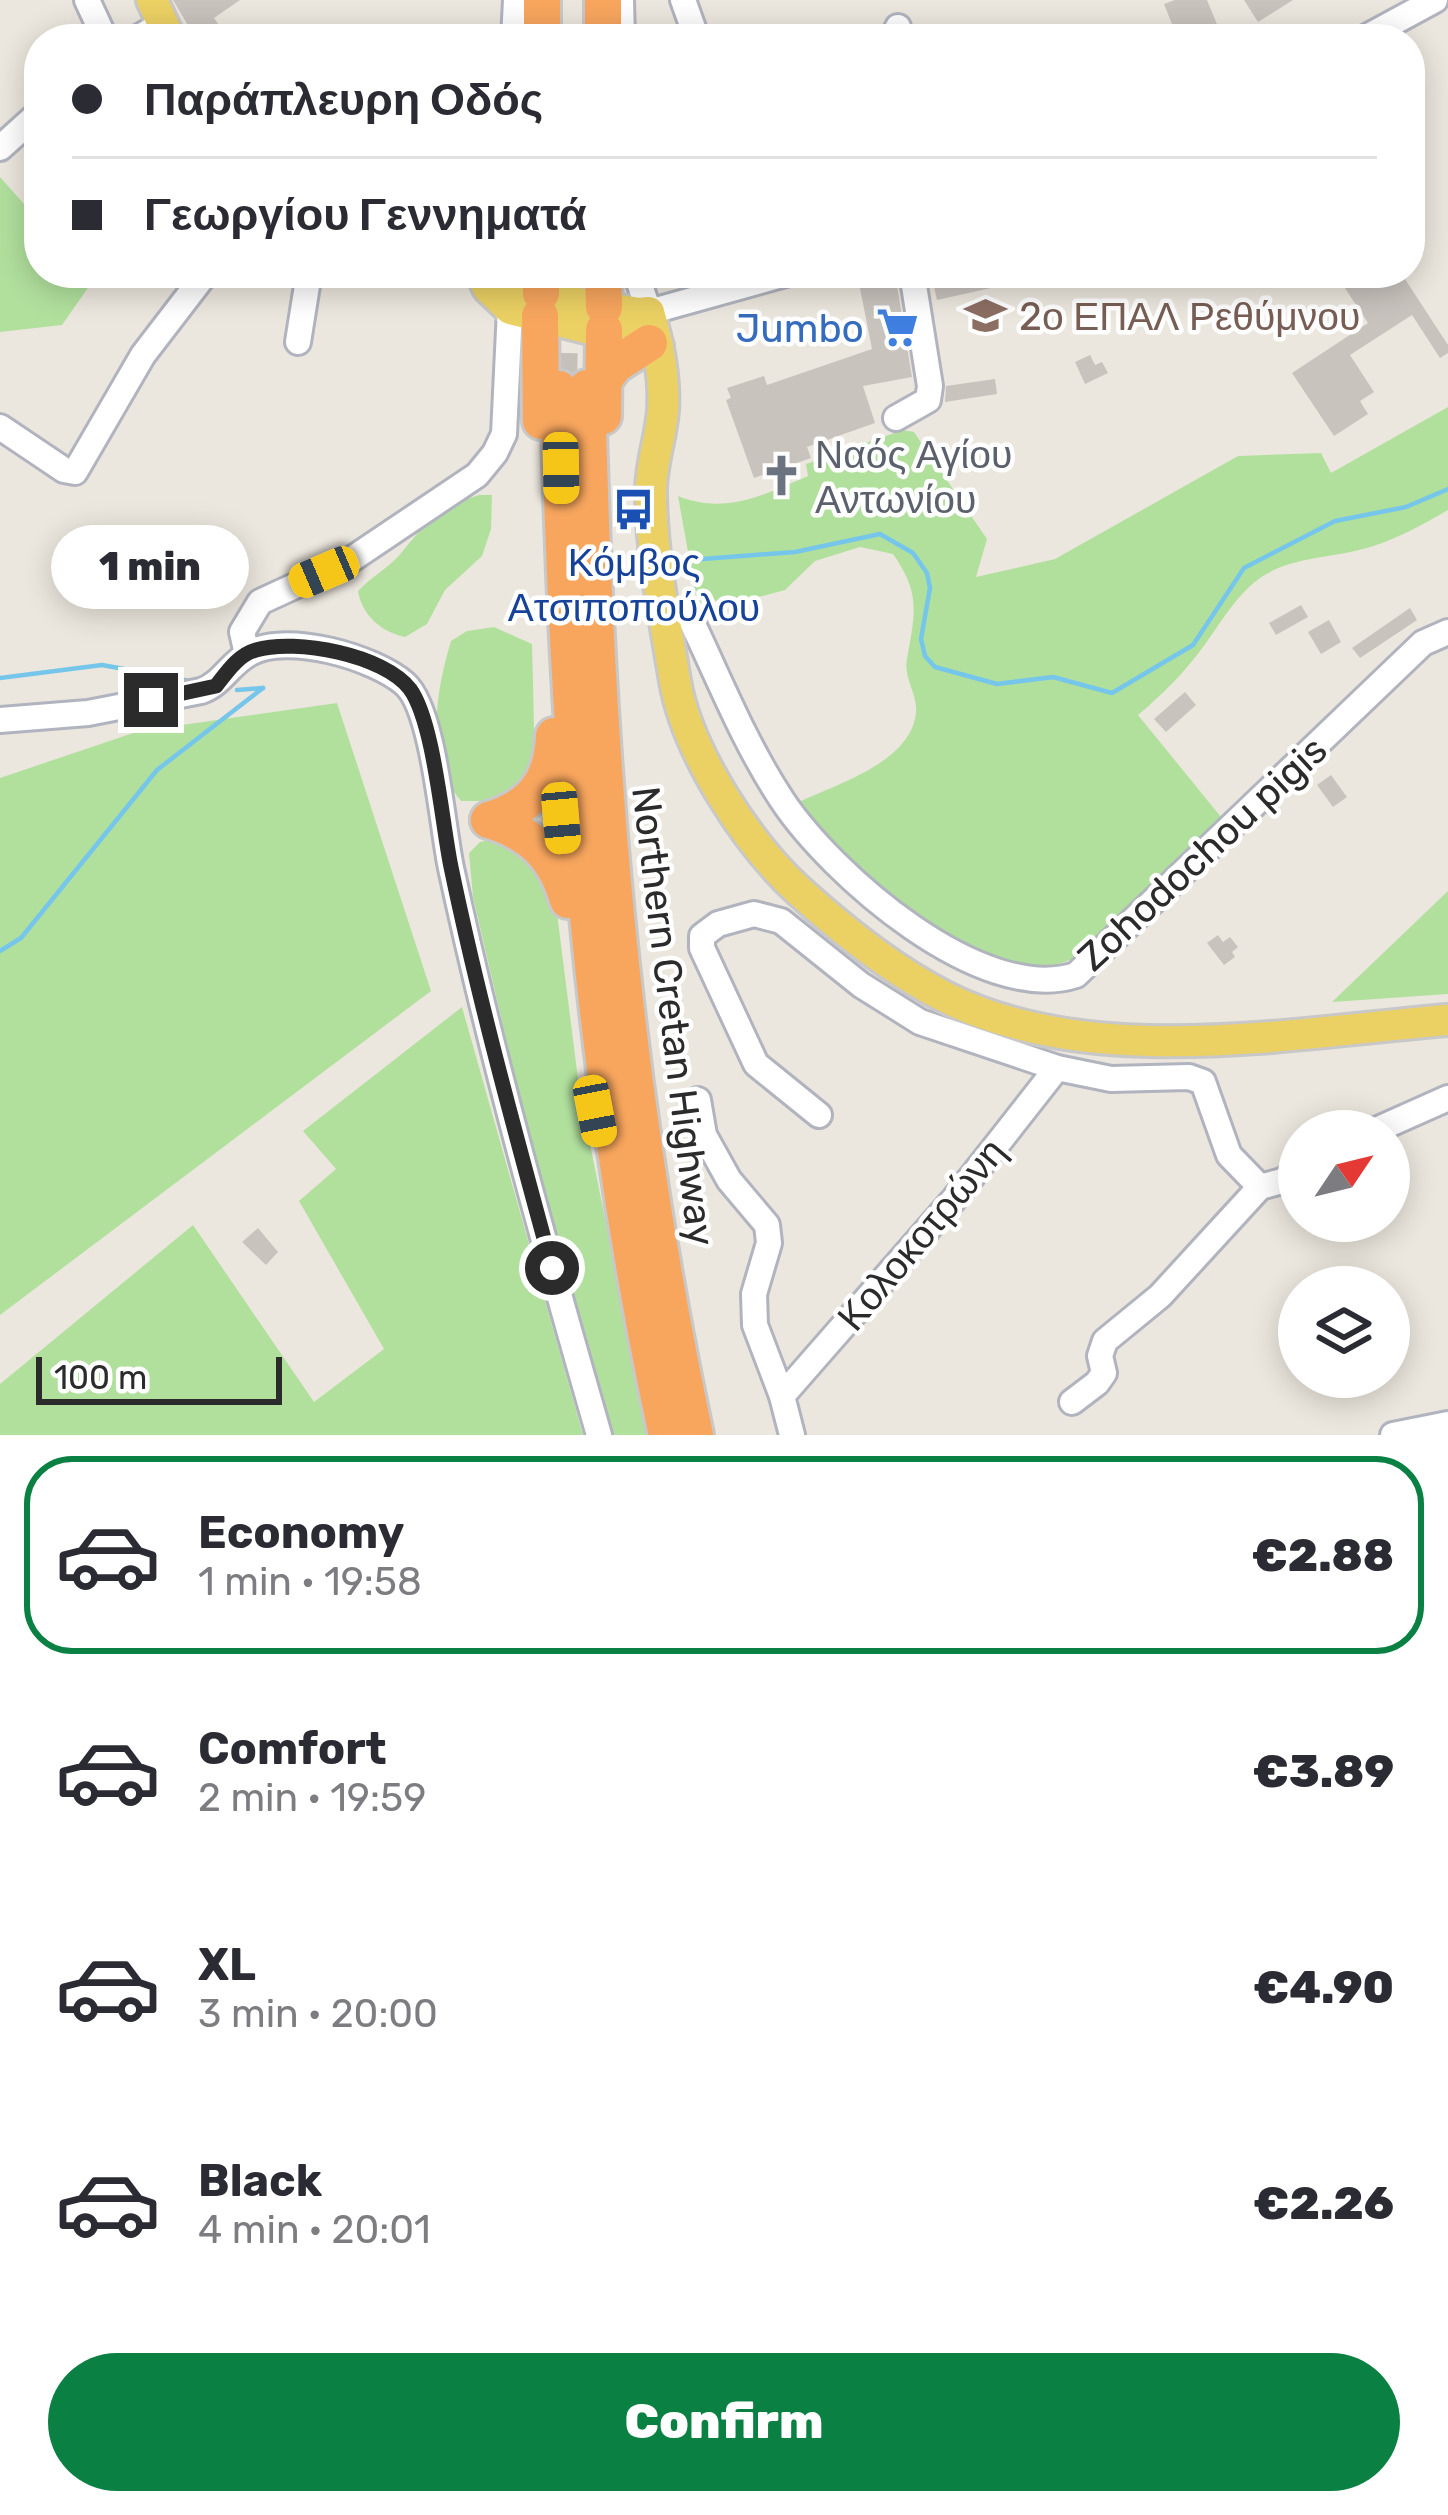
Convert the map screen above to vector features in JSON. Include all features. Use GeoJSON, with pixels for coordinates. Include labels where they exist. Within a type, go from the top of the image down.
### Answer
{"type":"FeatureCollection","features":[{"type":"Feature","properties":{"kind":"highway"},"geometry":{"type":"LineString","coordinates":[[531,300],[572,383],[661,1175],[648,1266]]}},
{"type":"Feature","properties":{"kind":"highway"},"geometry":{"type":"LineString","coordinates":[[604,303],[572,383],[543,599],[568,900],[599,1134],[608,1181],[648,1266]]}},
{"type":"Feature","properties":{"kind":"highway"},"geometry":{"type":"LineString","coordinates":[[572,383],[615,365],[652,334]]}},
{"type":"Feature","properties":{"kind":"highway"},"geometry":{"type":"LineString","coordinates":[[488,820],[511,814],[545,782],[553,760],[554,736]]}},
{"type":"Feature","properties":{"kind":"highway"},"geometry":{"type":"LineString","coordinates":[[488,820],[512,827],[549,856],[562,877],[568,900]]}},
{"type":"Feature","properties":{"kind":"highway","name":"Northern Cretan Highway"},"geometry":{"type":"LineString","coordinates":[[648,1266],[667,1435]]}},
{"type":"Feature","properties":{"kind":"highway","name":"Northern Cretan Highway"},"geometry":{"type":"LineString","coordinates":[[648,1266],[695,1435]]}},
{"type":"Feature","properties":{"kind":"main road"},"geometry":{"type":"LineString","coordinates":[[488,288],[531,300],[604,303],[652,334],[663,411],[651,491],[676,686],[713,777],[743,826],[779,873],[830,919],[946,998],[1009,1022],[1082,1035],[1154,1041],[1448,1020]]}},
{"type":"Feature","properties":{"kind":"street"},"geometry":{"type":"LineString","coordinates":[[1391,24],[1435,0]]}},
{"type":"Feature","properties":{"kind":"street"},"geometry":{"type":"LineString","coordinates":[[0,148],[24,126]]}},
{"type":"Feature","properties":{"kind":"street"},"geometry":{"type":"LineString","coordinates":[[0,427],[64,470],[75,472],[143,355],[194,288]]}},
{"type":"Feature","properties":{"kind":"street"},"geometry":{"type":"LineString","coordinates":[[298,342],[307,288]]}},
{"type":"Feature","properties":{"kind":"street"},"geometry":{"type":"LineString","coordinates":[[640,288],[652,334],[748,288]]}},
{"type":"Feature","properties":{"kind":"street"},"geometry":{"type":"LineString","coordinates":[[896,418],[928,400],[930,386],[914,288]]}},
{"type":"Feature","properties":{"kind":"street"},"geometry":{"type":"LineString","coordinates":[[239,660],[242,632],[260,602],[349,561],[477,475],[496,453],[531,300]]}},
{"type":"Feature","properties":{"kind":"street","name":"Zohodochou pigis"},"geometry":{"type":"LineString","coordinates":[[665,611],[680,612],[691,620],[754,754],[783,802],[819,845],[936,944],[992,970],[1036,981],[1076,975],[1423,643],[1448,632]]}},
{"type":"Feature","properties":{"kind":"street"},"geometry":{"type":"LineString","coordinates":[[0,720],[88,712],[201,691],[216,686],[239,660],[259,649],[304,645],[378,664],[409,687],[424,716],[506,1101],[599,1435]]}},
{"type":"Feature","properties":{"kind":"street"},"geometry":{"type":"LineString","coordinates":[[445,826],[488,820]]}},
{"type":"Feature","properties":{"kind":"street"},"geometry":{"type":"LineString","coordinates":[[818,1115],[752,1058],[702,948],[702,936],[709,928],[754,914],[782,921],[861,985],[920,1022],[1057,1068],[1111,1079],[1189,1077],[1203,1082],[1229,1155],[1278,1178]]}},
{"type":"Feature","properties":{"kind":"street","name":"Κολοκοτρώνη"},"geometry":{"type":"LineString","coordinates":[[782,1396],[955,1198],[1057,1068]]}},
{"type":"Feature","properties":{"kind":"street"},"geometry":{"type":"LineString","coordinates":[[1410,1115],[1448,1098]]}},
{"type":"Feature","properties":{"kind":"street"},"geometry":{"type":"LineString","coordinates":[[698,1100],[704,1135],[729,1180],[767,1225],[769,1243],[754,1294],[755,1325],[792,1435]]}},
{"type":"Feature","properties":{"kind":"street"},"geometry":{"type":"LineString","coordinates":[[1072,1402],[1104,1373],[1100,1356],[1105,1341],[1160,1296],[1278,1181]]}},
{"type":"Feature","properties":{"kind":"street"},"geometry":{"type":"LineString","coordinates":[[1393,1435],[1448,1424]]}},
{"type":"Feature","properties":{"kind":"green space"},"geometry":{"type":"Polygon","coordinates":[[[0,177],[24,204],[24,288],[88,288],[62,325],[0,332],[0,177]]]}},
{"type":"Feature","properties":{"kind":"green space"},"geometry":{"type":"Polygon","coordinates":[[[1448,407],[1448,510],[1385,542],[1299,561],[1263,576],[1237,600],[1180,675],[1138,715],[1221,817],[1092,947],[1055,964],[1015,964],[973,950],[930,927],[852,863],[795,804],[886,759],[911,731],[916,706],[906,666],[912,593],[893,554],[860,547],[815,561],[785,590],[755,598],[697,602],[678,496],[712,504],[760,496],[808,476],[806,464],[903,430],[914,432],[987,539],[976,577],[1055,559],[1238,456],[1321,453],[1331,473],[1448,407]]]}},
{"type":"Feature","properties":{"kind":"green space"},"geometry":{"type":"Polygon","coordinates":[[[479,495],[492,495],[491,529],[482,556],[445,590],[427,624],[405,637],[381,627],[368,615],[358,591],[434,516],[479,495]]]}},
{"type":"Feature","properties":{"kind":"green space"},"geometry":{"type":"Polygon","coordinates":[[[494,627],[532,644],[535,767],[514,795],[461,801],[449,784],[438,745],[441,681],[451,641],[467,631],[494,627]]]}},
{"type":"Feature","properties":{"kind":"green space"},"geometry":{"type":"Polygon","coordinates":[[[337,703],[431,991],[0,1315],[0,778],[139,731],[337,703]]]}},
{"type":"Feature","properties":{"kind":"green space"},"geometry":{"type":"Polygon","coordinates":[[[494,839],[535,855],[557,913],[580,1095],[649,1435],[613,1435],[537,1172],[473,897],[469,853],[480,842],[494,839]]]}},
{"type":"Feature","properties":{"kind":"green space"},"geometry":{"type":"Polygon","coordinates":[[[1448,891],[1448,994],[1332,1002],[1448,891]]]}},
{"type":"Feature","properties":{"kind":"green space"},"geometry":{"type":"Polygon","coordinates":[[[462,1007],[583,1435],[0,1435],[0,1384],[193,1225],[314,1402],[384,1349],[299,1201],[336,1169],[303,1131],[462,1007]]]}},
{"type":"Feature","properties":{"kind":"building"},"geometry":{"type":"Polygon","coordinates":[[[173,0],[240,0],[214,18],[218,24],[187,24],[173,0]]]}},
{"type":"Feature","properties":{"kind":"building"},"geometry":{"type":"Polygon","coordinates":[[[1207,0],[1217,24],[1172,24],[1164,4],[1207,0]]]}},
{"type":"Feature","properties":{"kind":"building"},"geometry":{"type":"Polygon","coordinates":[[[1244,0],[1293,0],[1258,22],[1244,0]]]}},
{"type":"Feature","properties":{"kind":"building"},"geometry":{"type":"Polygon","coordinates":[[[860,288],[897,288],[912,377],[863,386],[875,423],[807,447],[811,458],[754,478],[726,400],[731,398],[727,388],[764,376],[767,385],[872,349],[860,288]]]}},
{"type":"Feature","properties":{"kind":"building"},"geometry":{"type":"Polygon","coordinates":[[[934,288],[991,288],[937,300],[934,288]]]}},
{"type":"Feature","properties":{"kind":"building"},"geometry":{"type":"Polygon","coordinates":[[[1345,288],[1411,288],[1448,345],[1448,353],[1440,358],[1412,315],[1350,355],[1374,392],[1360,401],[1368,414],[1334,436],[1292,373],[1368,323],[1345,288]]]}},
{"type":"Feature","properties":{"kind":"building"},"geometry":{"type":"Polygon","coordinates":[[[1090,355],[1108,373],[1085,384],[1075,362],[1090,355]]]}},
{"type":"Feature","properties":{"kind":"building"},"geometry":{"type":"Polygon","coordinates":[[[995,379],[997,394],[945,402],[946,386],[995,379]]]}},
{"type":"Feature","properties":{"kind":"building"},"geometry":{"type":"Polygon","coordinates":[[[1301,605],[1308,617],[1276,635],[1269,623],[1301,605]]]}},
{"type":"Feature","properties":{"kind":"building"},"geometry":{"type":"Polygon","coordinates":[[[1410,608],[1417,620],[1360,658],[1352,648],[1410,608]]]}},
{"type":"Feature","properties":{"kind":"building"},"geometry":{"type":"Polygon","coordinates":[[[1329,620],[1341,642],[1321,654],[1308,632],[1329,620]]]}},
{"type":"Feature","properties":{"kind":"building"},"geometry":{"type":"Polygon","coordinates":[[[1185,692],[1196,705],[1166,732],[1154,719],[1185,692]]]}},
{"type":"Feature","properties":{"kind":"building"},"geometry":{"type":"Polygon","coordinates":[[[1331,775],[1347,797],[1333,807],[1317,785],[1331,775]]]}},
{"type":"Feature","properties":{"kind":"building"},"geometry":{"type":"Polygon","coordinates":[[[1218,935],[1223,942],[1230,937],[1238,947],[1232,952],[1235,957],[1224,965],[1207,943],[1218,935]]]}},
{"type":"Feature","properties":{"kind":"building"},"geometry":{"type":"Polygon","coordinates":[[[258,1228],[278,1252],[266,1265],[242,1242],[258,1228]]]}},
{"type":"Feature","properties":{"kind":"waterway"},"geometry":{"type":"LineString","coordinates":[[677,561],[795,552],[880,534],[913,553],[927,573],[930,588],[921,639],[925,656],[935,667],[997,684],[1053,677],[1112,693],[1193,645],[1244,568],[1335,521],[1406,507],[1448,489]]}},
{"type":"Feature","properties":{"kind":"waterway"},"geometry":{"type":"LineString","coordinates":[[0,678],[102,665],[190,681]]}},
{"type":"Feature","properties":{"kind":"waterway"},"geometry":{"type":"LineString","coordinates":[[237,690],[263,688]]}},
{"type":"Feature","properties":{"kind":"waterway"},"geometry":{"type":"LineString","coordinates":[[0,951],[21,938],[157,770],[263,688]]}},
{"type":"Feature","properties":{"kind":"tunnel"},"geometry":{"type":"LineString","coordinates":[[559,389],[561,288]]}},
{"type":"Feature","properties":{"kind":"place","name":"2ο ΕΠΑΛ Ρεθύμνου"},"geometry":{"type":"Point","coordinates":[985,316]}},
{"type":"Feature","properties":{"kind":"place","name":"Jumbo"},"geometry":{"type":"Point","coordinates":[898,328]}},
{"type":"Feature","properties":{"kind":"place","name":"Ναός Αγίου Αντωνίου"},"geometry":{"type":"Point","coordinates":[781,476]}},
{"type":"Feature","properties":{"kind":"place","name":"Κόμβος Ατσιποπούλου"},"geometry":{"type":"Point","coordinates":[634,510]}},
{"type":"Feature","properties":{"kind":"route"},"geometry":{"type":"LineString","coordinates":[[151,700],[216,686],[232,666],[259,649],[304,645],[378,664],[409,687],[424,716],[451,865],[506,1101],[552,1268]]}}]}
